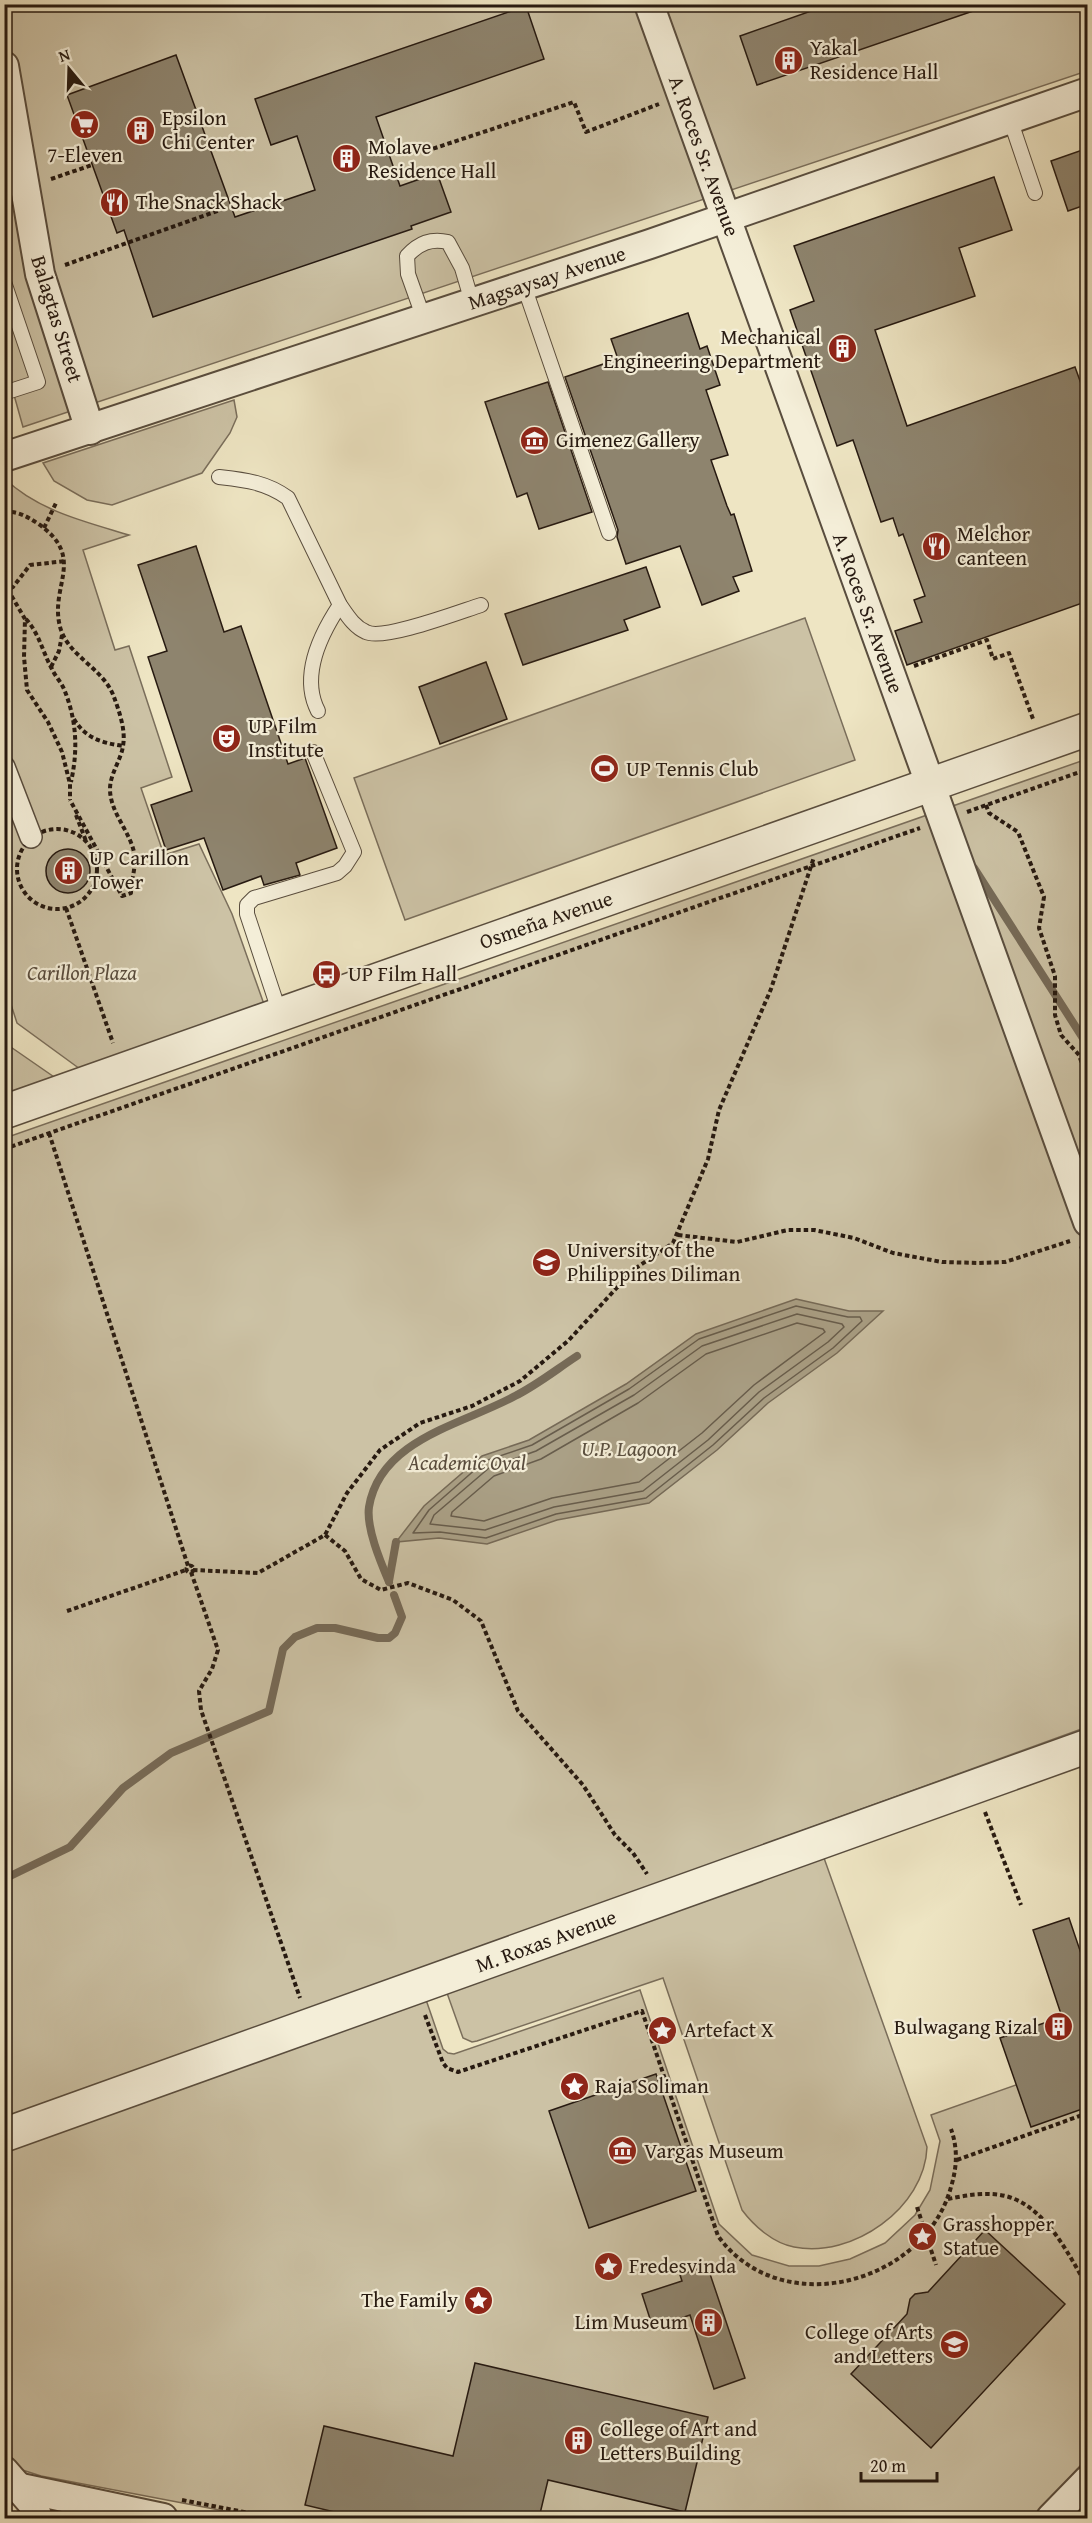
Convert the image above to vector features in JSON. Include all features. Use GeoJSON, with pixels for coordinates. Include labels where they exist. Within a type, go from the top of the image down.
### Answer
{"type":"FeatureCollection","features":[{"type":"Feature","properties":{"kind":"street","name":"A. Roces Sr. Avenue"},"geometry":{"type":"LineString","coordinates":[[649,4],[943,820],[1083,1230]]}},
{"type":"Feature","properties":{"kind":"street","name":"Balagtas Street"},"geometry":{"type":"LineString","coordinates":[[5,77],[40,273],[90,430]]}},
{"type":"Feature","properties":{"kind":"street","name":"Magsaysay Avenue"},"geometry":{"type":"LineString","coordinates":[[5,454],[90,430],[524,286],[1088,92]]}},
{"type":"Feature","properties":{"kind":"street","name":"Osmeña Avenue"},"geometry":{"type":"LineString","coordinates":[[4,1112],[1088,729]]}},
{"type":"Feature","properties":{"kind":"street"},"geometry":{"type":"LineString","coordinates":[[4,766],[31,837]]}},
{"type":"Feature","properties":{"kind":"street","name":"M. Roxas Avenue"},"geometry":{"type":"LineString","coordinates":[[4,2135],[1088,1746]]}},
{"type":"Feature","properties":{"kind":"street"},"geometry":{"type":"LineString","coordinates":[[1051,2518],[1088,2480]]}},
{"type":"Feature","properties":{"kind":"street"},"geometry":{"type":"LineString","coordinates":[[10,2484],[32,2503],[38,2518]]}},
{"type":"Feature","properties":{"kind":"street"},"geometry":{"type":"LineString","coordinates":[[10,2484],[163,2518]]}},
{"type":"Feature","properties":{"kind":"lane"},"geometry":{"type":"LineString","coordinates":[[1010,119],[1035,193]]}},
{"type":"Feature","properties":{"kind":"lane"},"geometry":{"type":"LineString","coordinates":[[424,319],[408,274],[407,256],[416,245],[437,239],[448,242],[462,268],[472,302]]}},
{"type":"Feature","properties":{"kind":"lane"},"geometry":{"type":"LineString","coordinates":[[4,282],[38,382],[4,393]]}},
{"type":"Feature","properties":{"kind":"lane"},"geometry":{"type":"LineString","coordinates":[[524,286],[609,533]]}},
{"type":"Feature","properties":{"kind":"lane"},"geometry":{"type":"LineString","coordinates":[[219,477],[253,481],[274,488],[288,498],[340,605],[351,621],[367,633],[389,633],[481,605]]}},
{"type":"Feature","properties":{"kind":"lane"},"geometry":{"type":"LineString","coordinates":[[318,711],[311,693],[314,661],[325,628],[340,605]]}},
{"type":"Feature","properties":{"kind":"lane"},"geometry":{"type":"LineString","coordinates":[[280,1014],[247,914],[247,905],[254,898],[337,873],[345,866],[354,852],[313,752]]}},
{"type":"Feature","properties":{"kind":"path"},"geometry":{"type":"LineString","coordinates":[[426,151],[574,102],[586,132],[682,95]]}},
{"type":"Feature","properties":{"kind":"path"},"geometry":{"type":"LineString","coordinates":[[25,188],[92,165]]}},
{"type":"Feature","properties":{"kind":"path"},"geometry":{"type":"LineString","coordinates":[[40,273],[220,210]]}},
{"type":"Feature","properties":{"kind":"path"},"geometry":{"type":"LineString","coordinates":[[44,528],[57,501]]}},
{"type":"Feature","properties":{"kind":"path"},"geometry":{"type":"LineString","coordinates":[[4,512],[16,511],[44,528],[61,547],[66,561],[58,621],[62,633],[103,677],[114,695],[123,730],[123,746],[110,788],[112,804],[134,852],[135,865],[131,893],[122,896],[70,800]]}},
{"type":"Feature","properties":{"kind":"path"},"geometry":{"type":"LineString","coordinates":[[7,590],[30,565],[66,561]]}},
{"type":"Feature","properties":{"kind":"path"},"geometry":{"type":"LineString","coordinates":[[4,582],[25,619],[36,631],[81,730],[104,743],[123,746]]}},
{"type":"Feature","properties":{"kind":"path"},"geometry":{"type":"LineString","coordinates":[[25,619],[24,657],[27,690],[48,722],[62,752],[70,784]]}},
{"type":"Feature","properties":{"kind":"path"},"geometry":{"type":"LineString","coordinates":[[51,668],[59,651],[62,633]]}},
{"type":"Feature","properties":{"kind":"path"},"geometry":{"type":"LineString","coordinates":[[890,675],[987,640],[993,659],[1009,653],[1042,745]]}},
{"type":"Feature","properties":{"kind":"path"},"geometry":{"type":"LineString","coordinates":[[73,715],[77,744],[70,784],[70,800],[96,862],[93,886],[87,896],[66,908],[53,909],[40,905],[30,898],[22,888],[17,876],[17,863],[21,851],[31,837],[51,830],[64,830],[86,841]]}},
{"type":"Feature","properties":{"kind":"path"},"geometry":{"type":"LineString","coordinates":[[4,1149],[1088,769]]}},
{"type":"Feature","properties":{"kind":"path"},"geometry":{"type":"LineString","coordinates":[[986,805],[989,813],[1018,832],[1044,897],[1039,928],[1055,976],[1055,1015],[1061,1035],[1079,1055],[1088,1081]]}},
{"type":"Feature","properties":{"kind":"path"},"geometry":{"type":"LineString","coordinates":[[67,1611],[190,1569],[258,1573],[325,1535],[347,1493],[380,1450],[420,1424],[472,1406],[520,1381],[569,1340],[633,1270],[666,1249],[678,1235],[708,1159],[719,1110],[771,988],[826,821]]}},
{"type":"Feature","properties":{"kind":"path"},"geometry":{"type":"LineString","coordinates":[[66,908],[122,1070]]}},
{"type":"Feature","properties":{"kind":"path"},"geometry":{"type":"LineString","coordinates":[[50,1133],[218,1650],[212,1670],[199,1691],[205,1722],[301,2001]]}},
{"type":"Feature","properties":{"kind":"path"},"geometry":{"type":"LineString","coordinates":[[678,1235],[737,1242],[788,1230],[814,1230],[854,1238],[893,1253],[942,1262],[978,1263],[1005,1262],[1083,1230]]}},
{"type":"Feature","properties":{"kind":"path"},"geometry":{"type":"LineString","coordinates":[[325,1535],[345,1551],[361,1579],[381,1590],[408,1583],[453,1600],[481,1621],[518,1711],[583,1785],[615,1835],[633,1853],[647,1875]]}},
{"type":"Feature","properties":{"kind":"path"},"geometry":{"type":"LineString","coordinates":[[976,1786],[1021,1905]]}},
{"type":"Feature","properties":{"kind":"path"},"geometry":{"type":"LineString","coordinates":[[424,2014],[442,2063],[447,2068],[458,2072],[642,2011],[718,2236],[749,2268],[762,2275],[795,2283],[840,2282],[890,2266],[926,2235],[948,2199],[957,2160],[951,2129]]}},
{"type":"Feature","properties":{"kind":"path"},"geometry":{"type":"LineString","coordinates":[[957,2160],[1088,2113]]}},
{"type":"Feature","properties":{"kind":"path"},"geometry":{"type":"LineString","coordinates":[[948,2199],[990,2194],[1009,2197],[1030,2209],[1048,2225],[1064,2246],[1088,2288]]}},
{"type":"Feature","properties":{"kind":"path"},"geometry":{"type":"LineString","coordinates":[[917,2207],[936,2265]]}},
{"type":"Feature","properties":{"kind":"green space"},"geometry":{"type":"Polygon","coordinates":[[[5,5],[1087,5],[1087,71],[23,427],[5,363],[5,5]]]}},
{"type":"Feature","properties":{"kind":"green space"},"geometry":{"type":"Polygon","coordinates":[[[234,400],[237,417],[230,433],[202,473],[112,505],[87,500],[54,481],[43,463],[234,400]]]}},
{"type":"Feature","properties":{"kind":"green space","name":"Carillon Plaza"},"geometry":{"type":"Polygon","coordinates":[[[4,478],[17,489],[47,507],[129,535],[83,550],[115,650],[129,646],[172,777],[141,788],[164,855],[199,844],[232,914],[265,1007],[80,1069],[17,1023],[5,986],[4,478]]]}},
{"type":"Feature","properties":{"kind":"green space","name":"UP Tennis Club"},"geometry":{"type":"Polygon","coordinates":[[[805,618],[855,760],[405,920],[354,778],[805,618]]]}},
{"type":"Feature","properties":{"kind":"green space","name":"Academic Oval"},"geometry":{"type":"Polygon","coordinates":[[[1087,759],[1087,1727],[5,2121],[5,1138],[1087,759]]]}},
{"type":"Feature","properties":{"kind":"green space"},"geometry":{"type":"Polygon","coordinates":[[[5,1043],[57,1079],[5,1097],[5,1043]]]}},
{"type":"Feature","properties":{"kind":"green space"},"geometry":{"type":"Polygon","coordinates":[[[824,1858],[927,2147],[923,2169],[914,2190],[899,2209],[882,2224],[861,2237],[839,2245],[816,2249],[794,2247],[779,2242],[765,2233],[742,2210],[663,1978],[477,2041],[472,2042],[463,2038],[447,1993],[824,1858]]]}},
{"type":"Feature","properties":{"kind":"green space"},"geometry":{"type":"Polygon","coordinates":[[[640,1990],[719,2224],[752,2255],[789,2266],[819,2266],[850,2259],[885,2243],[915,2215],[930,2190],[940,2141],[931,2115],[1087,2060],[1087,2458],[1034,2518],[261,2518],[41,2476],[13,2467],[5,2459],[5,2141],[423,1991],[443,2049],[454,2054],[640,1990]]]}},
{"type":"Feature","properties":{"kind":"water","name":"U.P. Lagoon"},"geometry":{"type":"Polygon","coordinates":[[[796,1299],[849,1311],[883,1311],[837,1353],[768,1403],[717,1450],[649,1503],[557,1520],[487,1544],[439,1538],[396,1542],[424,1506],[482,1456],[529,1440],[626,1384],[696,1334],[796,1299]]]}},
{"type":"Feature","properties":{"kind":"building","name":"Yakal Residence Hall"},"geometry":{"type":"Polygon","coordinates":[[[831,4],[981,4],[982,8],[757,85],[740,36],[831,4]]]}},
{"type":"Feature","properties":{"kind":"building","name":"Molave Residence Hall"},"geometry":{"type":"Polygon","coordinates":[[[526,6],[544,59],[376,117],[400,186],[437,173],[451,212],[411,226],[412,229],[153,317],[124,230],[117,233],[67,95],[176,55],[235,217],[315,190],[297,136],[271,145],[255,99],[526,6]]]}},
{"type":"Feature","properties":{"kind":"building"},"geometry":{"type":"Polygon","coordinates":[[[1088,148],[1088,204],[1068,211],[1051,161],[1088,148]]]}},
{"type":"Feature","properties":{"kind":"building","name":"Mechanical Engineering Department"},"geometry":{"type":"Polygon","coordinates":[[[994,177],[1012,230],[959,248],[975,296],[875,330],[907,426],[1075,367],[1088,403],[1088,601],[907,665],[895,631],[922,622],[914,600],[925,596],[903,534],[899,536],[893,518],[881,522],[853,440],[837,446],[790,310],[814,301],[794,246],[994,177]]]}},
{"type":"Feature","properties":{"kind":"building"},"geometry":{"type":"Polygon","coordinates":[[[688,313],[700,349],[707,346],[720,385],[706,390],[728,455],[711,460],[727,506],[731,515],[734,514],[752,571],[733,577],[739,591],[702,605],[680,546],[626,564],[617,537],[618,530],[565,377],[618,359],[611,339],[688,313]]]}},
{"type":"Feature","properties":{"kind":"building"},"geometry":{"type":"Polygon","coordinates":[[[548,382],[592,512],[539,529],[527,493],[517,497],[485,402],[548,382]]]}},
{"type":"Feature","properties":{"kind":"building","name":"UP Film Institute"},"geometry":{"type":"Polygon","coordinates":[[[196,546],[224,632],[241,626],[288,764],[305,758],[337,848],[296,863],[300,875],[264,885],[261,876],[223,890],[204,838],[166,850],[151,805],[192,791],[148,657],[167,651],[138,565],[196,546]]]}},
{"type":"Feature","properties":{"kind":"building"},"geometry":{"type":"Polygon","coordinates":[[[646,567],[660,607],[624,620],[628,630],[523,665],[505,614],[646,567]]]}},
{"type":"Feature","properties":{"kind":"building"},"geometry":{"type":"Polygon","coordinates":[[[486,662],[507,719],[440,744],[419,687],[486,662]]]}},
{"type":"Feature","properties":{"kind":"building","name":"UP Carillon Tower"},"geometry":{"type":"Polygon","coordinates":[[[68,849],[77,850],[84,855],[89,862],[89,880],[84,887],[77,892],[68,893],[59,892],[52,887],[47,880],[46,871],[47,862],[52,855],[59,850],[68,849]]]}},
{"type":"Feature","properties":{"kind":"building","name":"Bulwagang Rizal"},"geometry":{"type":"Polygon","coordinates":[[[1069,1918],[1088,1974],[1088,2107],[1031,2127],[1000,2038],[1062,2017],[1033,1930],[1069,1918]]]}},
{"type":"Feature","properties":{"kind":"building","name":"Vargas Museum"},"geometry":{"type":"Polygon","coordinates":[[[656,2074],[696,2191],[589,2228],[549,2111],[656,2074]]]}},
{"type":"Feature","properties":{"kind":"building","name":"College of Arts and Letters"},"geometry":{"type":"Polygon","coordinates":[[[985,2230],[1065,2304],[931,2448],[851,2374],[907,2314],[910,2299],[915,2294],[928,2292],[985,2230]]]}},
{"type":"Feature","properties":{"kind":"building","name":"Lim Museum"},"geometry":{"type":"Polygon","coordinates":[[[707,2265],[745,2378],[714,2389],[690,2315],[653,2328],[642,2294],[682,2281],[680,2275],[707,2265]]]}},
{"type":"Feature","properties":{"kind":"building","name":"College of Art and Letters Building"},"geometry":{"type":"Polygon","coordinates":[[[475,2363],[708,2417],[685,2512],[548,2480],[539,2518],[360,2518],[305,2505],[324,2426],[453,2456],[475,2363]]]}},
{"type":"Feature","properties":{"kind":"waterway"},"geometry":{"type":"LineString","coordinates":[[974,868],[1088,1046]]}},
{"type":"Feature","properties":{"kind":"waterway"},"geometry":{"type":"LineString","coordinates":[[389,1582],[375,1545],[369,1515],[376,1484],[389,1465],[427,1436],[523,1392],[577,1356]]}},
{"type":"Feature","properties":{"kind":"waterway"},"geometry":{"type":"LineString","coordinates":[[389,1581],[396,1542]]}},
{"type":"Feature","properties":{"kind":"waterway"},"geometry":{"type":"LineString","coordinates":[[4,1879],[70,1847],[123,1788],[171,1753],[269,1711],[283,1649],[295,1637],[317,1628],[335,1628],[378,1638],[389,1638],[395,1633],[402,1617],[394,1595]]}},
{"type":"Feature","properties":{"kind":"place","name":"Yakal Residence Hall"},"geometry":{"type":"Point","coordinates":[789,60]}},
{"type":"Feature","properties":{"kind":"place","name":"7-Eleven"},"geometry":{"type":"Point","coordinates":[85,124]}},
{"type":"Feature","properties":{"kind":"place","name":"Epsilon Chi Center"},"geometry":{"type":"Point","coordinates":[141,130]}},
{"type":"Feature","properties":{"kind":"place","name":"Molave Residence Hall"},"geometry":{"type":"Point","coordinates":[347,159]}},
{"type":"Feature","properties":{"kind":"place","name":"The Snack Shack"},"geometry":{"type":"Point","coordinates":[115,202]}},
{"type":"Feature","properties":{"kind":"place","name":"Mechanical Engineering Department"},"geometry":{"type":"Point","coordinates":[842,349]}},
{"type":"Feature","properties":{"kind":"place","name":"Gimenez Gallery"},"geometry":{"type":"Point","coordinates":[535,440]}},
{"type":"Feature","properties":{"kind":"place","name":"Melchor canteen"},"geometry":{"type":"Point","coordinates":[936,546]}},
{"type":"Feature","properties":{"kind":"place","name":"UP Film Institute"},"geometry":{"type":"Point","coordinates":[227,738]}},
{"type":"Feature","properties":{"kind":"place","name":"UP Tennis Club"},"geometry":{"type":"Point","coordinates":[605,769]}},
{"type":"Feature","properties":{"kind":"place","name":"UP Carillon Tower"},"geometry":{"type":"Point","coordinates":[68,870]}},
{"type":"Feature","properties":{"kind":"place","name":"UP Film Hall"},"geometry":{"type":"Point","coordinates":[327,974]}},
{"type":"Feature","properties":{"kind":"place","name":"University of the Philippines Diliman"},"geometry":{"type":"Point","coordinates":[546,1262]}},
{"type":"Feature","properties":{"kind":"place","name":"Bulwagang Rizal"},"geometry":{"type":"Point","coordinates":[1059,2027]}},
{"type":"Feature","properties":{"kind":"place","name":"Artefact X"},"geometry":{"type":"Point","coordinates":[663,2030]}},
{"type":"Feature","properties":{"kind":"place","name":"Raja Soliman"},"geometry":{"type":"Point","coordinates":[574,2086]}},
{"type":"Feature","properties":{"kind":"place","name":"Vargas Museum"},"geometry":{"type":"Point","coordinates":[623,2151]}},
{"type":"Feature","properties":{"kind":"place","name":"Grasshopper Statue"},"geometry":{"type":"Point","coordinates":[922,2236]}},
{"type":"Feature","properties":{"kind":"place","name":"Fredesvinda"},"geometry":{"type":"Point","coordinates":[608,2266]}},
{"type":"Feature","properties":{"kind":"place","name":"The Family"},"geometry":{"type":"Point","coordinates":[479,2300]}},
{"type":"Feature","properties":{"kind":"place","name":"Lim Museum"},"geometry":{"type":"Point","coordinates":[709,2322]}},
{"type":"Feature","properties":{"kind":"place","name":"College of Arts and Letters"},"geometry":{"type":"Point","coordinates":[954,2344]}},
{"type":"Feature","properties":{"kind":"place","name":"College of Art and Letters Building"},"geometry":{"type":"Point","coordinates":[579,2441]}}]}
